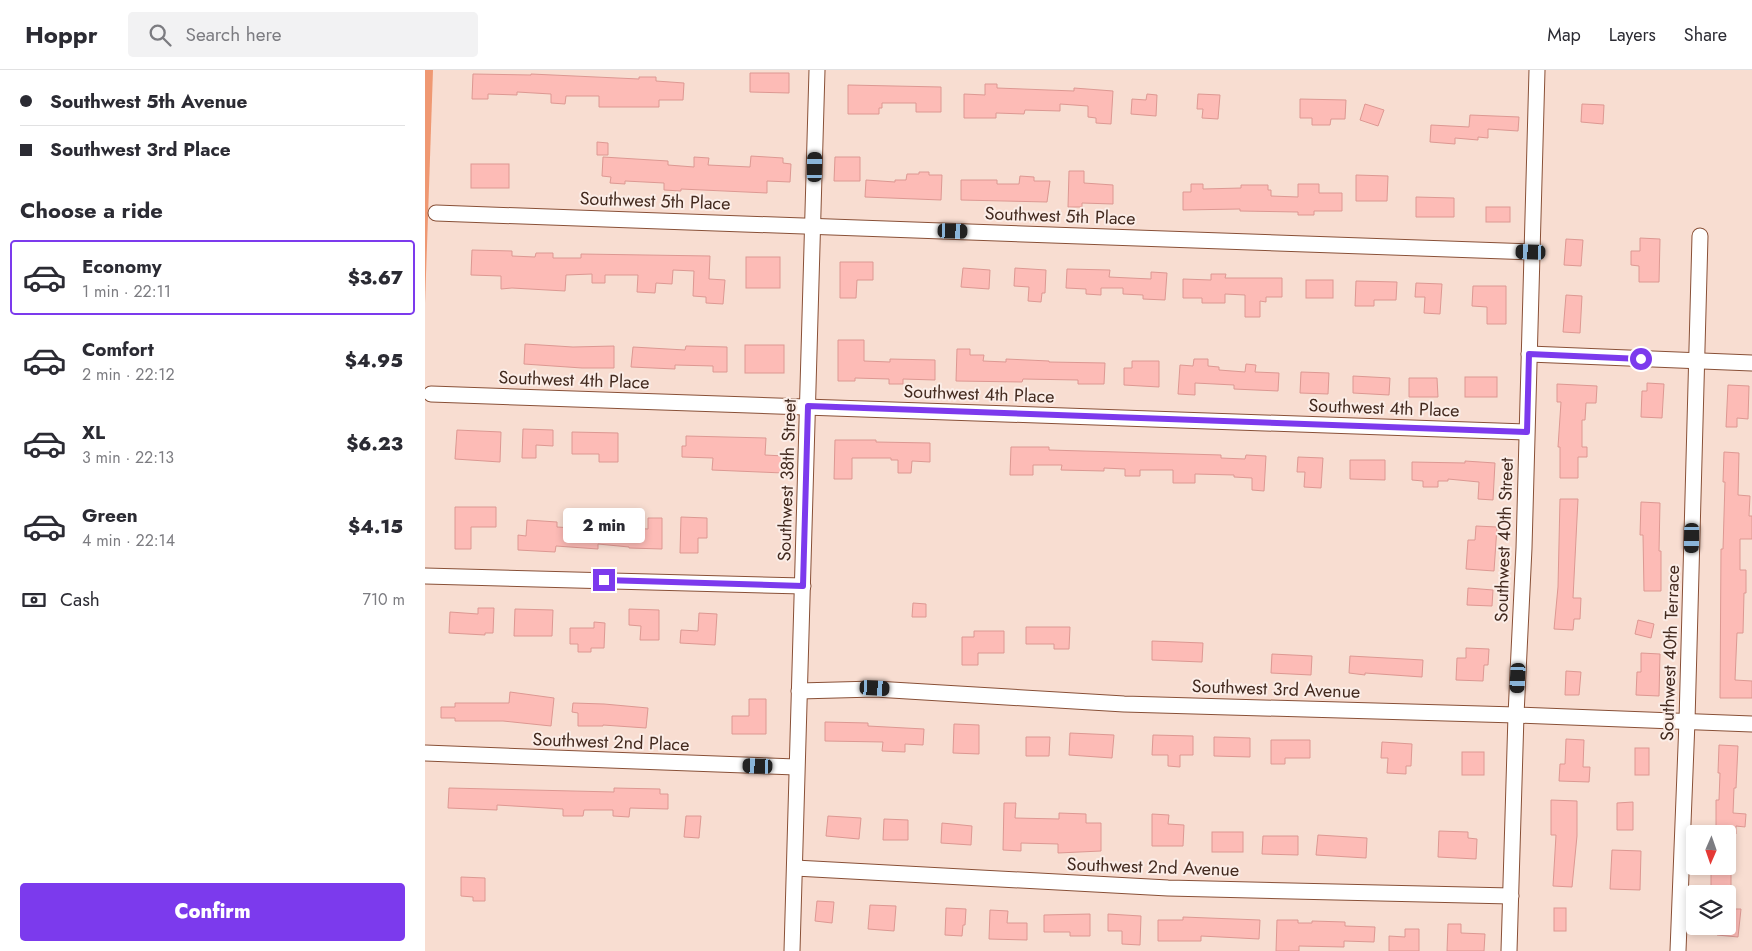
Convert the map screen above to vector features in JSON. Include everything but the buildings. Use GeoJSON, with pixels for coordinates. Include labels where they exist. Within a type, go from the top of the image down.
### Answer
{"type":"FeatureCollection","features":[{"type":"Feature","properties":{"kind":"street","name":"Southwest 38th Street"},"geometry":{"type":"LineString","coordinates":[[792,951],[817,70]]}},
{"type":"Feature","properties":{"kind":"street"},"geometry":{"type":"LineString","coordinates":[[1525,70],[1537,70]]}},
{"type":"Feature","properties":{"kind":"street","name":"Southwest 40th Street"},"geometry":{"type":"LineString","coordinates":[[1509,951],[1516,715],[1524,548],[1537,70]]}},
{"type":"Feature","properties":{"kind":"street","name":"Southwest 5th Place"},"geometry":{"type":"LineString","coordinates":[[436,213],[1531,252]]}},
{"type":"Feature","properties":{"kind":"street","name":"Southwest 40th Terrace"},"geometry":{"type":"LineString","coordinates":[[1678,951],[1687,721],[1700,236]]}},
{"type":"Feature","properties":{"kind":"street"},"geometry":{"type":"LineString","coordinates":[[1529,354],[1752,363]]}},
{"type":"Feature","properties":{"kind":"street","name":"Southwest 4th Place"},"geometry":{"type":"LineString","coordinates":[[431,394],[1527,432]]}},
{"type":"Feature","properties":{"kind":"street"},"geometry":{"type":"LineString","coordinates":[[425,576],[803,586]]}},
{"type":"Feature","properties":{"kind":"street","name":"Southwest 3rd Avenue"},"geometry":{"type":"LineString","coordinates":[[799,691],[875,688],[1124,704],[1752,724]]}},
{"type":"Feature","properties":{"kind":"street","name":"Southwest 2nd Place"},"geometry":{"type":"LineString","coordinates":[[425,753],[796,767]]}},
{"type":"Feature","properties":{"kind":"street","name":"Southwest 2nd Avenue"},"geometry":{"type":"LineString","coordinates":[[795,868],[1168,888],[1511,896]]}},
{"type":"Feature","properties":{"kind":"shaded area"},"geometry":{"type":"Polygon","coordinates":[[[425,70],[433,70],[425,304],[425,70]]]}},
{"type":"Feature","properties":{"kind":"route"},"geometry":{"type":"LineString","coordinates":[[604,580],[803,586],[808,406],[1527,432],[1529,354],[1641,359]]}}]}
